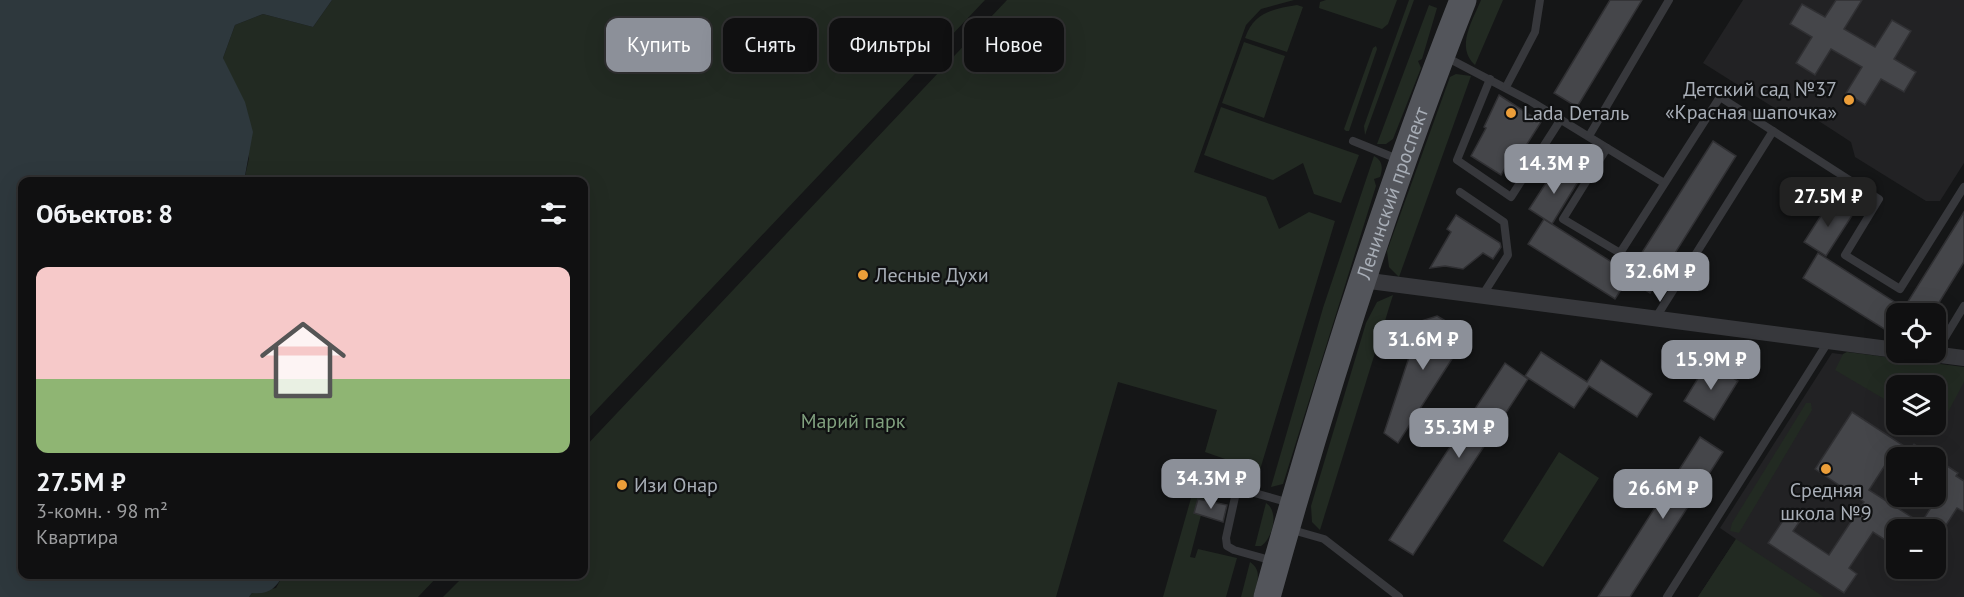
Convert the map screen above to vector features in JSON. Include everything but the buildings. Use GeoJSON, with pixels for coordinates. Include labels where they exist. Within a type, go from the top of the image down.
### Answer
{"type":"FeatureCollection","features":[{"type":"Feature","properties":{"kind":"main road","name":"Ленинский проспект"},"geometry":{"type":"LineString","coordinates":[[1268,597],[1290,516],[1362,280],[1441,55],[1463,0]]}},
{"type":"Feature","properties":{"kind":"street"},"geometry":{"type":"LineString","coordinates":[[1362,280],[1886,349]]}},
{"type":"Feature","properties":{"kind":"street"},"geometry":{"type":"LineString","coordinates":[[1946,356],[1964,358]]}},
{"type":"Feature","properties":{"kind":"lane"},"geometry":{"type":"LineString","coordinates":[[1506,87],[1535,32],[1540,0]]}},
{"type":"Feature","properties":{"kind":"lane"},"geometry":{"type":"LineString","coordinates":[[1589,136],[1669,0]]}},
{"type":"Feature","properties":{"kind":"lane"},"geometry":{"type":"LineString","coordinates":[[1441,55],[1506,87],[1664,183]]}},
{"type":"Feature","properties":{"kind":"lane"},"geometry":{"type":"LineString","coordinates":[[1490,79],[1457,160],[1511,197],[1561,119]]}},
{"type":"Feature","properties":{"kind":"lane"},"geometry":{"type":"LineString","coordinates":[[1606,148],[1563,219],[1620,253],[1720,97],[1879,199],[1845,255],[1900,289],[1964,187]]}},
{"type":"Feature","properties":{"kind":"lane"},"geometry":{"type":"LineString","coordinates":[[1655,319],[1773,131]]}},
{"type":"Feature","properties":{"kind":"lane"},"geometry":{"type":"LineString","coordinates":[[1353,141],[1403,161]]}},
{"type":"Feature","properties":{"kind":"lane"},"geometry":{"type":"LineString","coordinates":[[1460,192],[1503,222],[1508,255],[1482,296]]}},
{"type":"Feature","properties":{"kind":"lane"},"geometry":{"type":"LineString","coordinates":[[1946,329],[1964,306]]}},
{"type":"Feature","properties":{"kind":"lane"},"geometry":{"type":"LineString","coordinates":[[1667,597],[1828,342]]}},
{"type":"Feature","properties":{"kind":"lane"},"geometry":{"type":"LineString","coordinates":[[1197,477],[1237,489],[1290,516],[1324,539],[1390,593],[1399,597]]}},
{"type":"Feature","properties":{"kind":"lane"},"geometry":{"type":"LineString","coordinates":[[1237,489],[1226,538],[1227,546],[1277,562]]}},
{"type":"Feature","properties":{"kind":"shaded area"},"geometry":{"type":"Polygon","coordinates":[[[0,0],[332,0],[313,27],[263,14],[235,25],[223,58],[245,102],[253,132],[245,177],[18,177],[18,579],[281,579],[278,584],[267,592],[252,593],[249,597],[0,597],[0,0]]]}},
{"type":"Feature","properties":{"kind":"shaded area","name":"Детский сад №37 «Красная шапочка»"},"geometry":{"type":"Polygon","coordinates":[[[1743,0],[1964,0],[1964,163],[1940,201],[1926,201],[1855,157],[1851,142],[1808,114],[1792,119],[1703,63],[1743,0]]]}},
{"type":"Feature","properties":{"kind":"shaded area","name":"Средняя школа №9"},"geometry":{"type":"Polygon","coordinates":[[[1832,353],[1886,360],[1886,363],[1910,363],[1964,370],[1964,597],[1698,597],[1736,539],[1720,528],[1832,353]]]}},
{"type":"Feature","properties":{"kind":"green space"},"geometry":{"type":"Polygon","coordinates":[[[332,0],[985,0],[968,18],[964,18],[964,22],[952,35],[952,18],[829,18],[829,72],[917,72],[588,419],[588,177],[245,177],[249,158],[223,58],[235,25],[263,14],[313,27],[332,0]]]}},
{"type":"Feature","properties":{"kind":"green space","name":"Марий парк"},"geometry":{"type":"Polygon","coordinates":[[[1007,0],[1294,0],[1261,9],[1246,25],[1194,172],[1266,197],[1279,229],[1309,212],[1335,221],[1256,483],[1221,473],[1225,459],[1205,452],[1217,410],[1118,382],[1056,597],[443,597],[461,579],[588,579],[588,444],[939,72],[952,72],[952,58],[964,46],[964,72],[1064,72],[1064,18],[990,18],[1007,0]]]}},
{"type":"Feature","properties":{"kind":"green space"},"geometry":{"type":"Polygon","coordinates":[[[1326,0],[1397,0],[1388,24],[1382,29],[1319,8],[1320,2],[1326,0]]]}},
{"type":"Feature","properties":{"kind":"green space"},"geometry":{"type":"Polygon","coordinates":[[[1409,0],[1414,0],[1365,135],[1364,126],[1409,0]]]}},
{"type":"Feature","properties":{"kind":"green space"},"geometry":{"type":"Polygon","coordinates":[[[1481,0],[1503,0],[1475,65],[1469,58],[1466,42],[1470,25],[1481,0]]]}},
{"type":"Feature","properties":{"kind":"green space"},"geometry":{"type":"Polygon","coordinates":[[[1297,5],[1303,7],[1287,52],[1245,38],[1254,22],[1265,13],[1297,5]]]}},
{"type":"Feature","properties":{"kind":"green space"},"geometry":{"type":"Polygon","coordinates":[[[1429,5],[1437,8],[1422,59],[1418,61],[1421,68],[1393,139],[1386,144],[1377,144],[1429,5]]]}},
{"type":"Feature","properties":{"kind":"green space"},"geometry":{"type":"Polygon","coordinates":[[[1244,42],[1285,56],[1264,118],[1222,103],[1244,42]]]}},
{"type":"Feature","properties":{"kind":"green space"},"geometry":{"type":"Polygon","coordinates":[[[1376,46],[1377,49],[1349,131],[1346,131],[1344,129],[1373,48],[1376,46]]]}},
{"type":"Feature","properties":{"kind":"green space"},"geometry":{"type":"Polygon","coordinates":[[[1456,74],[1471,76],[1399,277],[1389,267],[1387,251],[1450,77],[1456,74]]]}},
{"type":"Feature","properties":{"kind":"green space"},"geometry":{"type":"Polygon","coordinates":[[[1221,107],[1359,155],[1341,203],[1314,194],[1303,163],[1273,180],[1204,155],[1221,107]]]}},
{"type":"Feature","properties":{"kind":"green space"},"geometry":{"type":"Polygon","coordinates":[[[1374,156],[1382,165],[1382,171],[1380,177],[1374,179],[1376,186],[1283,484],[1271,487],[1323,308],[1374,156]]]}},
{"type":"Feature","properties":{"kind":"green space"},"geometry":{"type":"Polygon","coordinates":[[[1393,295],[1320,530],[1312,522],[1311,506],[1366,323],[1377,302],[1393,295]]]}},
{"type":"Feature","properties":{"kind":"green space"},"geometry":{"type":"Polygon","coordinates":[[[1847,352],[1886,357],[1886,363],[1933,363],[1964,367],[1964,382],[1946,416],[1946,375],[1886,375],[1886,400],[1835,370],[1843,354],[1847,352]]]}},
{"type":"Feature","properties":{"kind":"green space"},"geometry":{"type":"Polygon","coordinates":[[[1806,403],[1811,403],[1812,410],[1739,533],[1730,531],[1732,523],[1806,403]]]}},
{"type":"Feature","properties":{"kind":"green space"},"geometry":{"type":"Polygon","coordinates":[[[1559,452],[1599,478],[1543,567],[1503,541],[1559,452]]]}},
{"type":"Feature","properties":{"kind":"green space"},"geometry":{"type":"Polygon","coordinates":[[[1195,484],[1207,490],[1204,501],[1194,513],[1201,515],[1190,557],[1195,558],[1198,549],[1237,558],[1226,597],[1163,597],[1195,484]]]}},
{"type":"Feature","properties":{"kind":"green space"},"geometry":{"type":"Polygon","coordinates":[[[1266,503],[1273,513],[1273,525],[1265,543],[1255,546],[1266,503]]]}},
{"type":"Feature","properties":{"kind":"green space"},"geometry":{"type":"Polygon","coordinates":[[[1736,539],[1824,597],[1698,597],[1736,539]]]}},
{"type":"Feature","properties":{"kind":"green space"},"geometry":{"type":"Polygon","coordinates":[[[1250,562],[1258,573],[1256,587],[1253,597],[1241,597],[1250,562]]]}},
{"type":"Feature","properties":{"kind":"green space"},"geometry":{"type":"Polygon","coordinates":[[[281,579],[435,579],[418,597],[249,597],[252,593],[276,588],[281,579]]]}},
{"type":"Feature","properties":{"kind":"place","name":"Детский сад №37 «Красная шапочка»"},"geometry":{"type":"Point","coordinates":[1849,100]}},
{"type":"Feature","properties":{"kind":"place","name":"Lada Dеталь"},"geometry":{"type":"Point","coordinates":[1511,113]}},
{"type":"Feature","properties":{"kind":"place","name":"Лесные Духи"},"geometry":{"type":"Point","coordinates":[863,275]}},
{"type":"Feature","properties":{"kind":"place","name":"Средняя школа №9"},"geometry":{"type":"Point","coordinates":[1826,469]}},
{"type":"Feature","properties":{"kind":"place","name":"Изи Онар"},"geometry":{"type":"Point","coordinates":[622,485]}}]}
